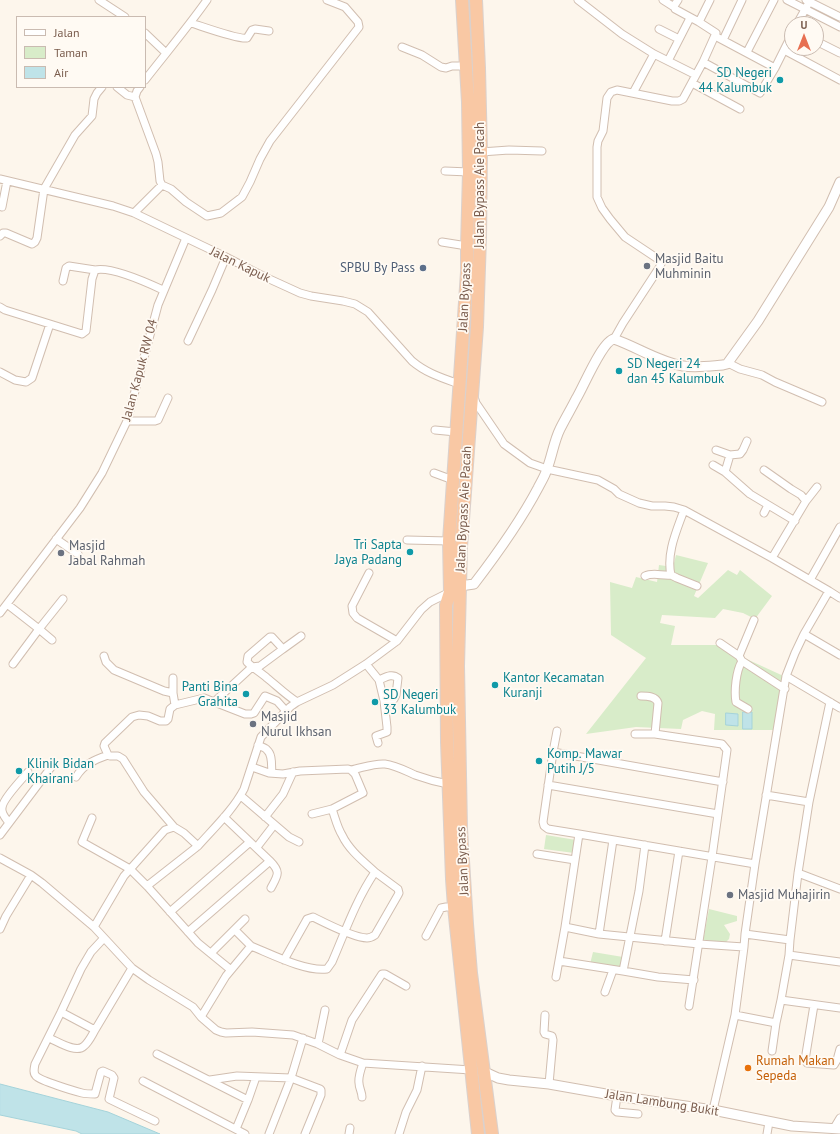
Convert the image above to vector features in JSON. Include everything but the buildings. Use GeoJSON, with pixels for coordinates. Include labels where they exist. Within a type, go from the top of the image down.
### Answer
{"type":"FeatureCollection","features":[{"type":"Feature","properties":{"kind":"highway","name":"Jalan Bypass Aie Pacah"},"geometry":{"type":"LineString","coordinates":[[455,589],[461,547],[477,327],[481,152],[476,0]]}},
{"type":"Feature","properties":{"kind":"highway","name":"Jalan Bypass"},"geometry":{"type":"LineString","coordinates":[[464,1],[470,172],[466,295],[449,541],[455,589],[458,666],[456,837],[463,868],[471,973],[492,1134]]}},
{"type":"Feature","properties":{"kind":"highway"},"geometry":{"type":"LineString","coordinates":[[455,589],[446,605],[448,784],[456,837],[454,906],[478,1134]]}},
{"type":"Feature","properties":{"kind":"street"},"geometry":{"type":"LineString","coordinates":[[99,0],[123,16]]}},
{"type":"Feature","properties":{"kind":"street"},"geometry":{"type":"LineString","coordinates":[[146,79],[191,23],[207,0]]}},
{"type":"Feature","properties":{"kind":"street"},"geometry":{"type":"LineString","coordinates":[[139,88],[135,97],[156,154],[160,181],[162,185],[171,189],[186,202],[207,216],[221,212],[242,198],[270,141],[359,27],[358,22],[345,8],[327,0]]}},
{"type":"Feature","properties":{"kind":"street"},"geometry":{"type":"LineString","coordinates":[[345,8],[348,0]]}},
{"type":"Feature","properties":{"kind":"street"},"geometry":{"type":"LineString","coordinates":[[578,0],[622,34],[654,54],[696,75]]}},
{"type":"Feature","properties":{"kind":"street"},"geometry":{"type":"LineString","coordinates":[[147,886],[198,846],[224,817],[240,796],[248,780],[261,737],[286,710],[297,702],[333,685],[366,664],[397,641],[421,610],[430,602],[455,589],[474,584],[493,559],[526,509],[547,469],[559,430],[586,378],[609,341],[614,339],[661,264],[658,259],[625,237],[602,208],[597,197],[597,147],[598,141],[603,132],[607,98],[611,92],[617,90],[672,101],[683,99],[715,36],[716,32],[675,10],[674,7],[663,0]]}},
{"type":"Feature","properties":{"kind":"street"},"geometry":{"type":"LineString","coordinates":[[674,7],[678,0]]}},
{"type":"Feature","properties":{"kind":"street"},"geometry":{"type":"LineString","coordinates":[[699,22],[710,0]]}},
{"type":"Feature","properties":{"kind":"street"},"geometry":{"type":"LineString","coordinates":[[723,40],[742,0]]}},
{"type":"Feature","properties":{"kind":"street"},"geometry":{"type":"LineString","coordinates":[[747,52],[774,0]]}},
{"type":"Feature","properties":{"kind":"street"},"geometry":{"type":"LineString","coordinates":[[788,0],[840,27]]}},
{"type":"Feature","properties":{"kind":"street"},"geometry":{"type":"LineString","coordinates":[[801,16],[808,0],[840,17]]}},
{"type":"Feature","properties":{"kind":"street"},"geometry":{"type":"LineString","coordinates":[[668,61],[690,18]]}},
{"type":"Feature","properties":{"kind":"street"},"geometry":{"type":"LineString","coordinates":[[191,23],[243,39],[247,38],[252,30],[255,29],[269,31]]}},
{"type":"Feature","properties":{"kind":"street"},"geometry":{"type":"LineString","coordinates":[[660,29],[679,39]]}},
{"type":"Feature","properties":{"kind":"street"},"geometry":{"type":"LineString","coordinates":[[146,34],[166,53]]}},
{"type":"Feature","properties":{"kind":"street"},"geometry":{"type":"LineString","coordinates":[[715,36],[775,68]]}},
{"type":"Feature","properties":{"kind":"street"},"geometry":{"type":"LineString","coordinates":[[824,45],[840,53]]}},
{"type":"Feature","properties":{"kind":"street"},"geometry":{"type":"LineString","coordinates":[[402,47],[422,54],[441,67],[466,66]]}},
{"type":"Feature","properties":{"kind":"street"},"geometry":{"type":"LineString","coordinates":[[703,62],[760,93],[784,50]]}},
{"type":"Feature","properties":{"kind":"street"},"geometry":{"type":"LineString","coordinates":[[634,93],[654,54]]}},
{"type":"Feature","properties":{"kind":"street"},"geometry":{"type":"LineString","coordinates":[[795,56],[840,80]]}},
{"type":"Feature","properties":{"kind":"street"},"geometry":{"type":"LineString","coordinates":[[692,83],[740,109]]}},
{"type":"Feature","properties":{"kind":"street"},"geometry":{"type":"LineString","coordinates":[[0,236],[3,233],[6,233],[32,244],[36,242],[44,189],[75,135],[92,116],[94,99],[101,88]]}},
{"type":"Feature","properties":{"kind":"street"},"geometry":{"type":"LineString","coordinates":[[118,88],[127,95],[135,97]]}},
{"type":"Feature","properties":{"kind":"street"},"geometry":{"type":"LineString","coordinates":[[481,152],[509,150],[542,151]]}},
{"type":"Feature","properties":{"kind":"street"},"geometry":{"type":"LineString","coordinates":[[445,171],[470,172]]}},
{"type":"Feature","properties":{"kind":"street"},"geometry":{"type":"LineString","coordinates":[[2,207],[4,180]]}},
{"type":"Feature","properties":{"kind":"street","name":"Jalan Kapuk"},"geometry":{"type":"LineString","coordinates":[[4,180],[113,206],[134,213],[300,293],[354,304],[368,312],[420,368],[430,374],[459,384]]}},
{"type":"Feature","properties":{"kind":"street"},"geometry":{"type":"LineString","coordinates":[[614,339],[666,362],[684,366],[727,364],[758,322],[828,207],[840,182]]}},
{"type":"Feature","properties":{"kind":"street"},"geometry":{"type":"LineString","coordinates":[[134,213],[162,185]]}},
{"type":"Feature","properties":{"kind":"street","name":"Jalan Kapuk RW 04"},"geometry":{"type":"LineString","coordinates":[[0,613],[80,508],[102,472],[127,421],[158,305],[186,238]]}},
{"type":"Feature","properties":{"kind":"street"},"geometry":{"type":"LineString","coordinates":[[442,242],[467,246]]}},
{"type":"Feature","properties":{"kind":"street"},"geometry":{"type":"LineString","coordinates":[[188,341],[226,257]]}},
{"type":"Feature","properties":{"kind":"street"},"geometry":{"type":"LineString","coordinates":[[63,280],[66,268],[69,266],[95,270],[99,269],[135,278],[163,290]]}},
{"type":"Feature","properties":{"kind":"street"},"geometry":{"type":"LineString","coordinates":[[0,307],[82,334],[86,331],[92,279],[95,270]]}},
{"type":"Feature","properties":{"kind":"street"},"geometry":{"type":"LineString","coordinates":[[0,372],[15,380],[26,382],[32,378],[50,324]]}},
{"type":"Feature","properties":{"kind":"street"},"geometry":{"type":"LineString","coordinates":[[728,363],[740,369],[762,375],[822,402]]}},
{"type":"Feature","properties":{"kind":"street"},"geometry":{"type":"LineString","coordinates":[[472,393],[476,403],[504,444],[530,463],[547,469],[598,480],[620,494],[639,503],[652,506],[674,507],[684,510],[829,591],[839,595]]}},
{"type":"Feature","properties":{"kind":"street"},"geometry":{"type":"LineString","coordinates":[[127,421],[158,420],[168,398]]}},
{"type":"Feature","properties":{"kind":"street"},"geometry":{"type":"LineString","coordinates":[[435,430],[456,432]]}},
{"type":"Feature","properties":{"kind":"street"},"geometry":{"type":"LineString","coordinates":[[716,450],[730,456],[740,454],[748,441]]}},
{"type":"Feature","properties":{"kind":"street"},"geometry":{"type":"LineString","coordinates":[[725,472],[730,456]]}},
{"type":"Feature","properties":{"kind":"street"},"geometry":{"type":"LineString","coordinates":[[713,465],[725,472],[750,494],[795,521]]}},
{"type":"Feature","properties":{"kind":"street"},"geometry":{"type":"LineString","coordinates":[[764,470],[801,495],[806,501]]}},
{"type":"Feature","properties":{"kind":"street"},"geometry":{"type":"LineString","coordinates":[[434,472],[453,480]]}},
{"type":"Feature","properties":{"kind":"street"},"geometry":{"type":"LineString","coordinates":[[772,558],[806,501],[818,487]]}},
{"type":"Feature","properties":{"kind":"street"},"geometry":{"type":"LineString","coordinates":[[764,513],[768,505]]}},
{"type":"Feature","properties":{"kind":"street"},"geometry":{"type":"LineString","coordinates":[[671,575],[669,568],[670,557],[677,528],[684,510]]}},
{"type":"Feature","properties":{"kind":"street"},"geometry":{"type":"LineString","coordinates":[[810,580],[840,527]]}},
{"type":"Feature","properties":{"kind":"street"},"geometry":{"type":"LineString","coordinates":[[56,539],[78,554]]}},
{"type":"Feature","properties":{"kind":"street"},"geometry":{"type":"LineString","coordinates":[[407,540],[449,541]]}},
{"type":"Feature","properties":{"kind":"street"},"geometry":{"type":"LineString","coordinates":[[369,573],[352,606],[353,613],[357,618],[397,641]]}},
{"type":"Feature","properties":{"kind":"street"},"geometry":{"type":"LineString","coordinates":[[645,576],[650,574],[664,576],[671,575],[697,586]]}},
{"type":"Feature","properties":{"kind":"street"},"geometry":{"type":"LineString","coordinates":[[713,1110],[735,1015],[755,864],[786,676],[804,634],[829,591]]}},
{"type":"Feature","properties":{"kind":"street"},"geometry":{"type":"LineString","coordinates":[[13,664],[63,599]]}},
{"type":"Feature","properties":{"kind":"street"},"geometry":{"type":"LineString","coordinates":[[7,604],[52,640]]}},
{"type":"Feature","properties":{"kind":"street"},"geometry":{"type":"LineString","coordinates":[[748,709],[736,702],[735,696],[740,658],[754,620]]}},
{"type":"Feature","properties":{"kind":"street"},"geometry":{"type":"LineString","coordinates":[[804,634],[840,655]]}},
{"type":"Feature","properties":{"kind":"street"},"geometry":{"type":"LineString","coordinates":[[214,702],[252,667],[260,666],[301,636]]}},
{"type":"Feature","properties":{"kind":"street"},"geometry":{"type":"LineString","coordinates":[[283,648],[273,637],[270,637],[248,656],[247,662],[297,702]]}},
{"type":"Feature","properties":{"kind":"street"},"geometry":{"type":"LineString","coordinates":[[720,643],[785,689]]}},
{"type":"Feature","properties":{"kind":"street"},"geometry":{"type":"LineString","coordinates":[[104,656],[106,662],[114,670],[164,691],[173,693]]}},
{"type":"Feature","properties":{"kind":"street"},"geometry":{"type":"LineString","coordinates":[[366,664],[379,680],[384,702],[387,732],[376,736],[378,743]]}},
{"type":"Feature","properties":{"kind":"street"},"geometry":{"type":"LineString","coordinates":[[379,680],[392,675],[398,678],[394,699],[391,702],[384,702]]}},
{"type":"Feature","properties":{"kind":"street"},"geometry":{"type":"LineString","coordinates":[[786,676],[840,708]]}},
{"type":"Feature","properties":{"kind":"street"},"geometry":{"type":"LineString","coordinates":[[173,678],[175,705]]}},
{"type":"Feature","properties":{"kind":"street"},"geometry":{"type":"LineString","coordinates":[[277,701],[283,692]]}},
{"type":"Feature","properties":{"kind":"street"},"geometry":{"type":"LineString","coordinates":[[108,755],[104,746],[105,743],[132,717],[139,715],[148,716],[160,721],[166,721],[168,719],[170,709],[175,705],[204,698],[248,714],[254,713],[265,696],[277,701],[286,710]]}},
{"type":"Feature","properties":{"kind":"street"},"geometry":{"type":"LineString","coordinates":[[641,696],[654,698],[657,700],[656,734]]}},
{"type":"Feature","properties":{"kind":"street"},"geometry":{"type":"LineString","coordinates":[[772,1051],[789,955],[798,873],[810,802],[830,702]]}},
{"type":"Feature","properties":{"kind":"street"},"geometry":{"type":"LineString","coordinates":[[557,731],[542,822],[548,829],[755,864]]}},
{"type":"Feature","properties":{"kind":"street"},"geometry":{"type":"LineString","coordinates":[[635,734],[656,734],[722,744],[727,750],[689,1006]]}},
{"type":"Feature","properties":{"kind":"street"},"geometry":{"type":"LineString","coordinates":[[258,745],[265,748],[269,752],[271,756],[272,773]]}},
{"type":"Feature","properties":{"kind":"street"},"geometry":{"type":"LineString","coordinates":[[553,752],[723,782]]}},
{"type":"Feature","properties":{"kind":"street"},"geometry":{"type":"LineString","coordinates":[[76,777],[85,766],[108,755],[118,756],[123,759],[144,792],[174,826],[198,846]]}},
{"type":"Feature","properties":{"kind":"street"},"geometry":{"type":"LineString","coordinates":[[252,767],[272,773],[283,774],[343,768],[351,770],[377,764],[385,764],[437,782],[448,784]]}},
{"type":"Feature","properties":{"kind":"street"},"geometry":{"type":"LineString","coordinates":[[0,835],[52,766]]}},
{"type":"Feature","properties":{"kind":"street"},"geometry":{"type":"LineString","coordinates":[[312,814],[332,809],[362,793],[355,774],[351,770]]}},
{"type":"Feature","properties":{"kind":"street"},"geometry":{"type":"LineString","coordinates":[[9,823],[4,816],[2,805],[28,772]]}},
{"type":"Feature","properties":{"kind":"street"},"geometry":{"type":"LineString","coordinates":[[265,818],[283,794],[293,772]]}},
{"type":"Feature","properties":{"kind":"street"},"geometry":{"type":"LineString","coordinates":[[548,785],[718,814]]}},
{"type":"Feature","properties":{"kind":"street"},"geometry":{"type":"LineString","coordinates":[[766,795],[810,802]]}},
{"type":"Feature","properties":{"kind":"street"},"geometry":{"type":"LineString","coordinates":[[240,796],[288,837],[299,842]]}},
{"type":"Feature","properties":{"kind":"street"},"geometry":{"type":"LineString","coordinates":[[284,960],[310,917],[361,938],[371,938],[375,935],[399,893],[398,889],[375,872],[354,853],[341,835],[332,809]]}},
{"type":"Feature","properties":{"kind":"street"},"geometry":{"type":"LineString","coordinates":[[224,817],[257,847],[275,866],[278,872],[277,878],[271,888]]}},
{"type":"Feature","properties":{"kind":"street"},"geometry":{"type":"LineString","coordinates":[[92,818],[82,842],[130,869],[188,932],[231,970]]}},
{"type":"Feature","properties":{"kind":"street"},"geometry":{"type":"LineString","coordinates":[[257,847],[274,825]]}},
{"type":"Feature","properties":{"kind":"street"},"geometry":{"type":"LineString","coordinates":[[94,927],[118,884],[165,830],[174,826]]}},
{"type":"Feature","properties":{"kind":"street"},"geometry":{"type":"LineString","coordinates":[[556,977],[579,834]]}},
{"type":"Feature","properties":{"kind":"street"},"geometry":{"type":"LineString","coordinates":[[599,934],[613,840]]}},
{"type":"Feature","properties":{"kind":"street"},"geometry":{"type":"LineString","coordinates":[[170,912],[250,842]]}},
{"type":"Feature","properties":{"kind":"street"},"geometry":{"type":"LineString","coordinates":[[623,971],[639,891],[645,845]]}},
{"type":"Feature","properties":{"kind":"street"},"geometry":{"type":"LineString","coordinates":[[665,941],[679,851]]}},
{"type":"Feature","properties":{"kind":"street"},"geometry":{"type":"LineString","coordinates":[[537,854],[575,860]]}},
{"type":"Feature","properties":{"kind":"street"},"geometry":{"type":"LineString","coordinates":[[0,858],[31,875],[42,883],[94,927],[132,968],[193,1007],[216,1030],[226,1034],[244,1032],[293,1035],[363,1063],[471,1070]]}},
{"type":"Feature","properties":{"kind":"street"},"geometry":{"type":"LineString","coordinates":[[188,932],[270,861]]}},
{"type":"Feature","properties":{"kind":"street"},"geometry":{"type":"LineString","coordinates":[[235,930],[251,946],[284,960],[302,966],[322,970],[327,969],[332,962],[363,892],[375,872]]}},
{"type":"Feature","properties":{"kind":"street"},"geometry":{"type":"LineString","coordinates":[[798,873],[840,889]]}},
{"type":"Feature","properties":{"kind":"street"},"geometry":{"type":"LineString","coordinates":[[0,929],[6,916],[31,875]]}},
{"type":"Feature","properties":{"kind":"street"},"geometry":{"type":"LineString","coordinates":[[426,936],[441,908],[454,906]]}},
{"type":"Feature","properties":{"kind":"street"},"geometry":{"type":"LineString","coordinates":[[211,953],[245,919]]}},
{"type":"Feature","properties":{"kind":"street"},"geometry":{"type":"LineString","coordinates":[[565,927],[599,934],[744,948]]}},
{"type":"Feature","properties":{"kind":"street"},"geometry":{"type":"LineString","coordinates":[[745,934],[790,940]]}},
{"type":"Feature","properties":{"kind":"street"},"geometry":{"type":"LineString","coordinates":[[104,938],[91,952],[81,969],[49,1038],[35,1064],[34,1071],[36,1076],[41,1079],[83,1094],[95,1094],[155,1121]]}},
{"type":"Feature","properties":{"kind":"street"},"geometry":{"type":"LineString","coordinates":[[202,1017],[231,970],[251,946]]}},
{"type":"Feature","properties":{"kind":"street"},"geometry":{"type":"LineString","coordinates":[[789,955],[840,962]]}},
{"type":"Feature","properties":{"kind":"street"},"geometry":{"type":"LineString","coordinates":[[559,961],[658,978],[694,980]]}},
{"type":"Feature","properties":{"kind":"street"},"geometry":{"type":"LineString","coordinates":[[49,1038],[74,1049],[80,1049],[84,1046],[132,968]]}},
{"type":"Feature","properties":{"kind":"street"},"geometry":{"type":"LineString","coordinates":[[604,992],[613,970]]}},
{"type":"Feature","properties":{"kind":"street"},"geometry":{"type":"LineString","coordinates":[[340,1055],[352,1020],[382,974],[385,974],[406,986]]}},
{"type":"Feature","properties":{"kind":"street"},"geometry":{"type":"LineString","coordinates":[[780,1000],[840,1008]]}},
{"type":"Feature","properties":{"kind":"street"},"geometry":{"type":"LineString","coordinates":[[814,1005],[805,1060],[807,1063],[834,1065],[840,1049]]}},
{"type":"Feature","properties":{"kind":"street"},"geometry":{"type":"LineString","coordinates":[[318,1044],[325,1010]]}},
{"type":"Feature","properties":{"kind":"street"},"geometry":{"type":"LineString","coordinates":[[61,1012],[95,1030]]}},
{"type":"Feature","properties":{"kind":"street"},"geometry":{"type":"LineString","coordinates":[[545,1015],[544,1032],[545,1034],[552,1036],[554,1040],[549,1084]]}},
{"type":"Feature","properties":{"kind":"street"},"geometry":{"type":"LineString","coordinates":[[735,1015],[776,1023]]}},
{"type":"Feature","properties":{"kind":"street"},"geometry":{"type":"LineString","coordinates":[[269,1134],[291,1078],[303,1038]]}},
{"type":"Feature","properties":{"kind":"street"},"geometry":{"type":"LineString","coordinates":[[157,1054],[248,1100]]}},
{"type":"Feature","properties":{"kind":"street"},"geometry":{"type":"LineString","coordinates":[[362,1097],[358,1084],[363,1063]]}},
{"type":"Feature","properties":{"kind":"street"},"geometry":{"type":"LineString","coordinates":[[399,1134],[406,1112],[417,1090],[422,1066]]}},
{"type":"Feature","properties":{"kind":"street"},"geometry":{"type":"LineString","coordinates":[[95,1094],[103,1071],[112,1075],[114,1078],[108,1099]]}},
{"type":"Feature","properties":{"kind":"street","name":"Jalan Lambung Bukit"},"geometry":{"type":"LineString","coordinates":[[485,1072],[498,1078],[509,1080],[549,1084],[617,1096],[713,1110],[792,1126],[837,1128]]}},
{"type":"Feature","properties":{"kind":"street"},"geometry":{"type":"LineString","coordinates":[[210,1080],[237,1076],[291,1078],[321,1090],[321,1095],[305,1134]]}},
{"type":"Feature","properties":{"kind":"street"},"geometry":{"type":"LineString","coordinates":[[236,1130],[256,1077]]}},
{"type":"Feature","properties":{"kind":"street"},"geometry":{"type":"LineString","coordinates":[[143,1081],[245,1134]]}},
{"type":"Feature","properties":{"kind":"street"},"geometry":{"type":"LineString","coordinates":[[617,1096],[615,1110],[617,1112],[638,1114]]}},
{"type":"Feature","properties":{"kind":"street"},"geometry":{"type":"LineString","coordinates":[[837,1128],[840,1118]]}},
{"type":"Feature","properties":{"kind":"street"},"geometry":{"type":"LineString","coordinates":[[767,1134],[769,1122]]}},
{"type":"Feature","properties":{"kind":"green space"},"geometry":{"type":"Polygon","coordinates":[[[676,555],[708,563],[694,596],[698,598],[728,570],[737,575],[740,570],[772,596],[755,619],[743,613],[723,609],[715,618],[662,615],[660,623],[675,626],[671,645],[716,645],[790,679],[780,730],[714,730],[715,714],[702,711],[683,720],[681,729],[636,727],[586,734],[646,658],[611,635],[610,582],[632,588],[636,577],[657,582],[659,565],[673,567],[676,555]]]}},
{"type":"Feature","properties":{"kind":"green space"},"geometry":{"type":"Polygon","coordinates":[[[546,835],[576,840],[574,853],[544,849],[546,835]]]}},
{"type":"Feature","properties":{"kind":"green space"},"geometry":{"type":"Polygon","coordinates":[[[709,909],[737,916],[737,921],[724,925],[730,934],[729,939],[725,943],[703,941],[709,909]]]}},
{"type":"Feature","properties":{"kind":"green space"},"geometry":{"type":"Polygon","coordinates":[[[593,952],[623,957],[620,970],[590,964],[593,952]]]}},
{"type":"Feature","properties":{"kind":"water"},"geometry":{"type":"Polygon","coordinates":[[[743,712],[752,712],[752,729],[743,729],[743,712]]]}},
{"type":"Feature","properties":{"kind":"water"},"geometry":{"type":"Polygon","coordinates":[[[726,713],[738,714],[738,726],[726,725],[726,713]]]}},
{"type":"Feature","properties":{"kind":"water"},"geometry":{"type":"Polygon","coordinates":[[[0,1084],[108,1112],[160,1134],[82,1134],[76,1131],[0,1115],[0,1084]]]}},
{"type":"Feature","properties":{"kind":"place","name":"SD Negeri 44 Kalumbuk"},"geometry":{"type":"Point","coordinates":[780,80]}},
{"type":"Feature","properties":{"kind":"place","name":"Masjid Baitu Muhminin"},"geometry":{"type":"Point","coordinates":[647,266]}},
{"type":"Feature","properties":{"kind":"place","name":"SPBU By Pass"},"geometry":{"type":"Point","coordinates":[423,268]}},
{"type":"Feature","properties":{"kind":"place","name":"SD Negeri 24 dan 45 Kalumbuk"},"geometry":{"type":"Point","coordinates":[619,371]}},
{"type":"Feature","properties":{"kind":"place","name":"Tri Sapta Jaya Padang"},"geometry":{"type":"Point","coordinates":[410,552]}},
{"type":"Feature","properties":{"kind":"place","name":"Masjid Jabal Rahmah"},"geometry":{"type":"Point","coordinates":[61,553]}},
{"type":"Feature","properties":{"kind":"place","name":"Kantor Kecamatan Kuranji"},"geometry":{"type":"Point","coordinates":[495,685]}},
{"type":"Feature","properties":{"kind":"place","name":"Panti Bina Grahita"},"geometry":{"type":"Point","coordinates":[246,694]}},
{"type":"Feature","properties":{"kind":"place","name":"SD Negeri 33 Kalumbuk"},"geometry":{"type":"Point","coordinates":[375,702]}},
{"type":"Feature","properties":{"kind":"place","name":"Masjid Nurul Ikhsan"},"geometry":{"type":"Point","coordinates":[253,724]}},
{"type":"Feature","properties":{"kind":"place","name":"Komp. Mawar Putih J/5"},"geometry":{"type":"Point","coordinates":[539,761]}},
{"type":"Feature","properties":{"kind":"place","name":"Klinik Bidan Khairani"},"geometry":{"type":"Point","coordinates":[19,771]}},
{"type":"Feature","properties":{"kind":"place","name":"Masjid Muhajirin"},"geometry":{"type":"Point","coordinates":[730,895]}},
{"type":"Feature","properties":{"kind":"place","name":"Rumah Makan Sepeda"},"geometry":{"type":"Point","coordinates":[748,1068]}}]}
